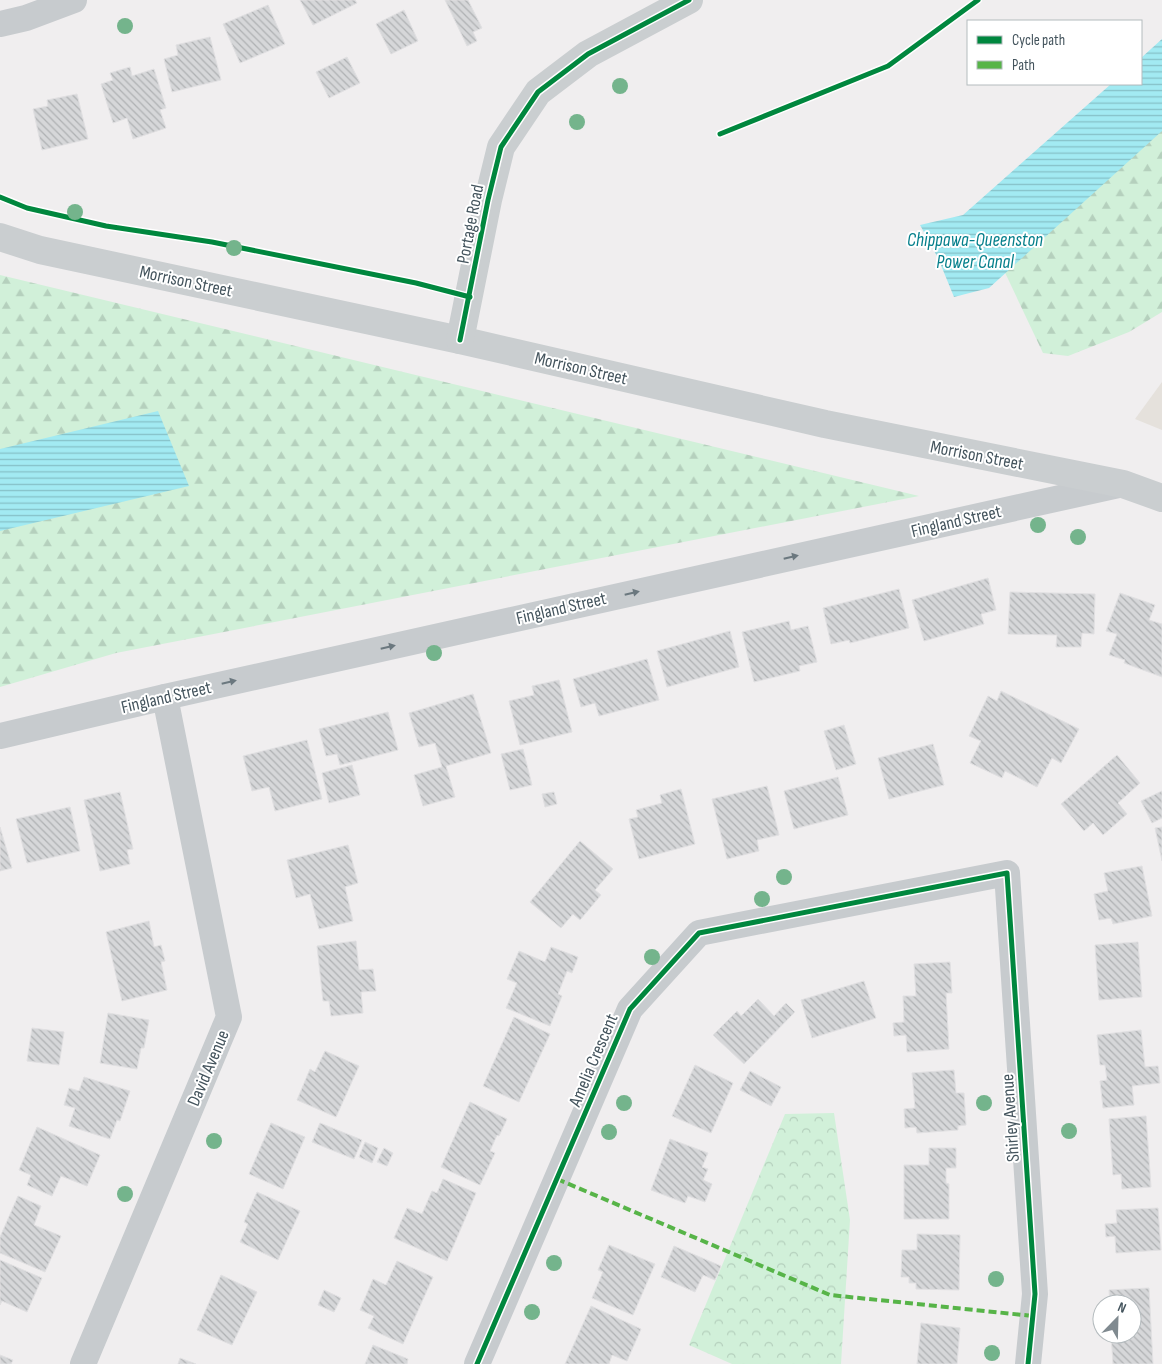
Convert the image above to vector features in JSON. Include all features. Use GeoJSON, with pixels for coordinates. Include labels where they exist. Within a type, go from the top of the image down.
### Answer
{"type":"FeatureCollection","features":[{"type":"Feature","properties":{"kind":"street"},"geometry":{"type":"LineString","coordinates":[[0,24],[26,18],[74,0]]}},
{"type":"Feature","properties":{"kind":"street","name":"Portage Road"},"geometry":{"type":"LineString","coordinates":[[460,340],[488,200],[501,147],[538,92],[588,54],[690,0]]}},
{"type":"Feature","properties":{"kind":"street","name":"Morrison Street"},"geometry":{"type":"LineString","coordinates":[[0,237],[40,250],[460,340],[824,424],[1123,484],[1162,498]]}},
{"type":"Feature","properties":{"kind":"street","name":"Fingland Street"},"geometry":{"type":"LineString","coordinates":[[0,736],[165,696],[1123,484]]}},
{"type":"Feature","properties":{"kind":"street","name":"David Avenue"},"geometry":{"type":"LineString","coordinates":[[83,1364],[229,1017],[165,696]]}},
{"type":"Feature","properties":{"kind":"street","name":"Shirley Avenue"},"geometry":{"type":"LineString","coordinates":[[1004,874],[1007,873],[1036,1294],[1028,1364]]}},
{"type":"Feature","properties":{"kind":"street","name":"Amelia Crescent"},"geometry":{"type":"LineString","coordinates":[[477,1364],[630,1009],[699,933],[1004,874]]}},
{"type":"Feature","properties":{"kind":"shaded area"},"geometry":{"type":"Polygon","coordinates":[[[1162,382],[1162,430],[1135,419],[1162,382]]]}},
{"type":"Feature","properties":{"kind":"green space"},"geometry":{"type":"Polygon","coordinates":[[[1162,94],[1162,312],[1129,332],[1068,356],[1043,353],[991,243],[1162,94]]]}},
{"type":"Feature","properties":{"kind":"green space"},"geometry":{"type":"Polygon","coordinates":[[[0,275],[919,496],[116,653],[0,687],[0,275]]]}},
{"type":"Feature","properties":{"kind":"green space"},"geometry":{"type":"Polygon","coordinates":[[[834,1113],[850,1220],[841,1364],[732,1364],[689,1345],[785,1114],[834,1113]]]}},
{"type":"Feature","properties":{"kind":"water","name":"Chippawa-Queenston Power Canal"},"geometry":{"type":"Polygon","coordinates":[[[1162,39],[1162,131],[989,288],[954,297],[938,258],[920,225],[963,215],[1110,85],[1142,85],[1142,57],[1162,39]]]}},
{"type":"Feature","properties":{"kind":"water"},"geometry":{"type":"Polygon","coordinates":[[[158,411],[189,486],[0,531],[0,449],[158,411]]]}},
{"type":"Feature","properties":{"kind":"building"},"geometry":{"type":"Polygon","coordinates":[[[300,0],[355,0],[357,3],[313,25],[300,0]]]}},
{"type":"Feature","properties":{"kind":"building"},"geometry":{"type":"Polygon","coordinates":[[[445,0],[468,0],[482,28],[473,32],[477,41],[467,46],[445,0]]]}},
{"type":"Feature","properties":{"kind":"building"},"geometry":{"type":"Polygon","coordinates":[[[268,5],[285,44],[240,63],[223,24],[268,5]]]}},
{"type":"Feature","properties":{"kind":"building"},"geometry":{"type":"Polygon","coordinates":[[[404,10],[418,41],[391,54],[376,24],[404,10]]]}},
{"type":"Feature","properties":{"kind":"building"},"geometry":{"type":"Polygon","coordinates":[[[210,37],[221,80],[172,92],[164,59],[178,55],[176,45],[210,37]]]}},
{"type":"Feature","properties":{"kind":"building"},"geometry":{"type":"Polygon","coordinates":[[[347,57],[360,83],[329,98],[316,72],[347,57]]]}},
{"type":"Feature","properties":{"kind":"building"},"geometry":{"type":"Polygon","coordinates":[[[130,67],[132,76],[154,69],[166,108],[160,110],[166,128],[133,139],[127,118],[113,123],[101,84],[113,80],[110,73],[130,67]]]}},
{"type":"Feature","properties":{"kind":"building"},"geometry":{"type":"Polygon","coordinates":[[[77,94],[88,139],[42,150],[33,109],[48,106],[47,100],[77,94]]]}},
{"type":"Feature","properties":{"kind":"building"},"geometry":{"type":"Polygon","coordinates":[[[988,578],[996,610],[981,614],[984,624],[924,641],[912,600],[988,578]]]}},
{"type":"Feature","properties":{"kind":"building"},"geometry":{"type":"Polygon","coordinates":[[[899,589],[909,628],[850,643],[849,640],[831,644],[823,608],[899,589]]]}},
{"type":"Feature","properties":{"kind":"building"},"geometry":{"type":"Polygon","coordinates":[[[1010,592],[1095,594],[1094,634],[1082,633],[1081,647],[1056,647],[1057,635],[1008,634],[1010,592]]]}},
{"type":"Feature","properties":{"kind":"building"},"geometry":{"type":"Polygon","coordinates":[[[1120,593],[1155,605],[1149,620],[1162,624],[1162,677],[1124,663],[1125,660],[1109,655],[1117,634],[1106,631],[1120,593]]]}},
{"type":"Feature","properties":{"kind":"building"},"geometry":{"type":"Polygon","coordinates":[[[789,621],[791,630],[808,626],[817,662],[799,666],[800,671],[754,682],[742,632],[789,621]]]}},
{"type":"Feature","properties":{"kind":"building"},"geometry":{"type":"Polygon","coordinates":[[[730,631],[739,667],[667,687],[657,651],[730,631]]]}},
{"type":"Feature","properties":{"kind":"building"},"geometry":{"type":"Polygon","coordinates":[[[647,659],[659,700],[599,716],[595,703],[581,707],[573,679],[647,659]]]}},
{"type":"Feature","properties":{"kind":"building"},"geometry":{"type":"Polygon","coordinates":[[[559,680],[572,732],[520,745],[509,701],[534,695],[532,686],[559,680]]]}},
{"type":"Feature","properties":{"kind":"building"},"geometry":{"type":"Polygon","coordinates":[[[1001,691],[1079,729],[1061,763],[1052,758],[1037,787],[1005,771],[1002,778],[970,763],[981,741],[969,736],[988,696],[997,701],[1001,691]]]}},
{"type":"Feature","properties":{"kind":"building"},"geometry":{"type":"Polygon","coordinates":[[[473,694],[491,753],[446,766],[455,797],[423,806],[414,775],[442,767],[435,743],[419,747],[409,713],[473,694]]]}},
{"type":"Feature","properties":{"kind":"building"},"geometry":{"type":"Polygon","coordinates":[[[388,712],[398,750],[340,765],[337,754],[326,756],[319,729],[388,712]]]}},
{"type":"Feature","properties":{"kind":"building"},"geometry":{"type":"Polygon","coordinates":[[[844,725],[856,764],[836,770],[824,731],[844,725]]]}},
{"type":"Feature","properties":{"kind":"building"},"geometry":{"type":"Polygon","coordinates":[[[307,740],[322,799],[275,811],[269,787],[252,791],[243,756],[307,740]]]}},
{"type":"Feature","properties":{"kind":"building"},"geometry":{"type":"Polygon","coordinates":[[[933,744],[944,785],[889,799],[878,758],[933,744]]]}},
{"type":"Feature","properties":{"kind":"building"},"geometry":{"type":"Polygon","coordinates":[[[523,749],[532,785],[510,790],[501,754],[523,749]]]}},
{"type":"Feature","properties":{"kind":"building"},"geometry":{"type":"Polygon","coordinates":[[[1117,755],[1140,783],[1118,803],[1127,814],[1103,835],[1093,823],[1084,831],[1061,804],[1117,755]]]}},
{"type":"Feature","properties":{"kind":"building"},"geometry":{"type":"Polygon","coordinates":[[[352,765],[360,795],[329,803],[322,773],[352,765]]]}},
{"type":"Feature","properties":{"kind":"building"},"geometry":{"type":"Polygon","coordinates":[[[838,777],[848,815],[794,829],[784,791],[838,777]]]}},
{"type":"Feature","properties":{"kind":"building"},"geometry":{"type":"Polygon","coordinates":[[[767,786],[779,835],[757,840],[759,851],[727,859],[712,799],[767,786]]]}},
{"type":"Feature","properties":{"kind":"building"},"geometry":{"type":"Polygon","coordinates":[[[681,789],[695,844],[639,859],[629,819],[638,817],[636,810],[662,803],[660,795],[681,789]]]}},
{"type":"Feature","properties":{"kind":"building"},"geometry":{"type":"Polygon","coordinates":[[[1162,791],[1162,818],[1152,823],[1141,801],[1162,791]]]}},
{"type":"Feature","properties":{"kind":"building"},"geometry":{"type":"Polygon","coordinates":[[[120,792],[133,849],[127,850],[130,864],[100,871],[84,800],[120,792]]]}},
{"type":"Feature","properties":{"kind":"building"},"geometry":{"type":"Polygon","coordinates":[[[554,792],[557,804],[545,807],[542,794],[554,792]]]}},
{"type":"Feature","properties":{"kind":"building"},"geometry":{"type":"Polygon","coordinates":[[[70,807],[80,851],[27,863],[16,819],[70,807]]]}},
{"type":"Feature","properties":{"kind":"building"},"geometry":{"type":"Polygon","coordinates":[[[0,827],[12,868],[0,871],[0,827]]]}},
{"type":"Feature","properties":{"kind":"building"},"geometry":{"type":"Polygon","coordinates":[[[1162,827],[1162,861],[1155,828],[1162,827]]]}},
{"type":"Feature","properties":{"kind":"building"},"geometry":{"type":"Polygon","coordinates":[[[580,841],[613,869],[595,890],[601,895],[580,920],[573,914],[561,928],[530,902],[580,841]]]}},
{"type":"Feature","properties":{"kind":"building"},"geometry":{"type":"Polygon","coordinates":[[[348,845],[358,883],[345,887],[353,921],[319,929],[310,894],[296,898],[287,860],[348,845]]]}},
{"type":"Feature","properties":{"kind":"building"},"geometry":{"type":"Polygon","coordinates":[[[1142,866],[1152,916],[1113,924],[1111,918],[1099,920],[1094,894],[1108,891],[1104,873],[1142,866]]]}},
{"type":"Feature","properties":{"kind":"building"},"geometry":{"type":"Polygon","coordinates":[[[149,921],[154,947],[161,945],[165,961],[161,962],[167,990],[122,1001],[106,932],[149,921]]]}},
{"type":"Feature","properties":{"kind":"building"},"geometry":{"type":"Polygon","coordinates":[[[356,941],[359,970],[373,969],[376,991],[361,992],[363,1013],[331,1016],[329,1001],[323,1001],[317,946],[356,941]]]}},
{"type":"Feature","properties":{"kind":"building"},"geometry":{"type":"Polygon","coordinates":[[[1138,942],[1142,997],[1099,1000],[1095,945],[1138,942]]]}},
{"type":"Feature","properties":{"kind":"building"},"geometry":{"type":"Polygon","coordinates":[[[551,947],[578,957],[572,973],[567,971],[558,994],[562,996],[550,1026],[506,1008],[517,983],[507,979],[519,951],[545,962],[551,947]]]}},
{"type":"Feature","properties":{"kind":"building"},"geometry":{"type":"Polygon","coordinates":[[[950,962],[952,993],[946,993],[949,1049],[907,1052],[906,1035],[894,1036],[893,1023],[904,1022],[903,996],[916,996],[914,964],[950,962]]]}},
{"type":"Feature","properties":{"kind":"building"},"geometry":{"type":"Polygon","coordinates":[[[864,981],[876,1018],[812,1038],[801,1000],[864,981]]]}},
{"type":"Feature","properties":{"kind":"building"},"geometry":{"type":"Polygon","coordinates":[[[758,999],[774,1016],[786,1003],[795,1012],[744,1064],[713,1035],[737,1011],[741,1016],[758,999]]]}},
{"type":"Feature","properties":{"kind":"building"},"geometry":{"type":"Polygon","coordinates":[[[108,1013],[149,1020],[144,1048],[141,1048],[137,1069],[100,1063],[108,1013]]]}},
{"type":"Feature","properties":{"kind":"building"},"geometry":{"type":"Polygon","coordinates":[[[514,1017],[550,1034],[519,1102],[483,1086],[514,1017]]]}},
{"type":"Feature","properties":{"kind":"building"},"geometry":{"type":"Polygon","coordinates":[[[32,1028],[64,1032],[59,1065],[27,1061],[32,1028]]]}},
{"type":"Feature","properties":{"kind":"building"},"geometry":{"type":"Polygon","coordinates":[[[1141,1030],[1145,1067],[1158,1066],[1160,1083],[1132,1086],[1134,1105],[1103,1108],[1100,1081],[1107,1080],[1105,1065],[1100,1065],[1097,1035],[1141,1030]]]}},
{"type":"Feature","properties":{"kind":"building"},"geometry":{"type":"Polygon","coordinates":[[[325,1051],[359,1066],[336,1117],[297,1100],[310,1069],[315,1072],[325,1051]]]}},
{"type":"Feature","properties":{"kind":"building"},"geometry":{"type":"Polygon","coordinates":[[[695,1065],[733,1083],[711,1133],[672,1116],[695,1065]]]}},
{"type":"Feature","properties":{"kind":"building"},"geometry":{"type":"Polygon","coordinates":[[[954,1070],[956,1093],[964,1093],[966,1125],[958,1126],[958,1130],[917,1133],[916,1127],[905,1128],[904,1109],[915,1108],[912,1073],[954,1070]]]}},
{"type":"Feature","properties":{"kind":"building"},"geometry":{"type":"Polygon","coordinates":[[[750,1071],[781,1087],[771,1106],[740,1090],[750,1071]]]}},
{"type":"Feature","properties":{"kind":"building"},"geometry":{"type":"Polygon","coordinates":[[[84,1077],[130,1091],[120,1121],[117,1120],[110,1139],[69,1126],[75,1108],[64,1105],[69,1088],[79,1091],[84,1077]]]}},
{"type":"Feature","properties":{"kind":"building"},"geometry":{"type":"Polygon","coordinates":[[[470,1102],[507,1119],[490,1151],[495,1153],[480,1185],[441,1167],[470,1102]]]}},
{"type":"Feature","properties":{"kind":"building"},"geometry":{"type":"Polygon","coordinates":[[[1146,1116],[1151,1187],[1122,1189],[1121,1174],[1113,1175],[1109,1119],[1146,1116]]]}},
{"type":"Feature","properties":{"kind":"building"},"geometry":{"type":"Polygon","coordinates":[[[271,1123],[305,1137],[283,1189],[249,1174],[271,1123]]]}},
{"type":"Feature","properties":{"kind":"building"},"geometry":{"type":"Polygon","coordinates":[[[320,1123],[362,1140],[354,1159],[312,1142],[320,1123]]]}},
{"type":"Feature","properties":{"kind":"building"},"geometry":{"type":"Polygon","coordinates":[[[37,1127],[100,1155],[87,1186],[61,1176],[52,1196],[27,1185],[31,1175],[19,1170],[37,1127]]]}},
{"type":"Feature","properties":{"kind":"building"},"geometry":{"type":"Polygon","coordinates":[[[670,1139],[708,1153],[702,1167],[708,1169],[703,1180],[712,1184],[705,1202],[688,1196],[685,1203],[651,1190],[670,1139]]]}},
{"type":"Feature","properties":{"kind":"building"},"geometry":{"type":"Polygon","coordinates":[[[365,1142],[378,1148],[372,1163],[359,1157],[365,1142]]]}},
{"type":"Feature","properties":{"kind":"building"},"geometry":{"type":"Polygon","coordinates":[[[384,1148],[393,1153],[387,1166],[377,1162],[384,1148]]]}},
{"type":"Feature","properties":{"kind":"building"},"geometry":{"type":"Polygon","coordinates":[[[929,1148],[956,1148],[956,1168],[946,1168],[946,1183],[949,1184],[949,1219],[904,1219],[904,1165],[929,1165],[929,1148]]]}},
{"type":"Feature","properties":{"kind":"building"},"geometry":{"type":"Polygon","coordinates":[[[443,1179],[476,1193],[447,1261],[394,1238],[407,1208],[422,1214],[432,1191],[437,1193],[443,1179]]]}},
{"type":"Feature","properties":{"kind":"building"},"geometry":{"type":"Polygon","coordinates":[[[257,1192],[300,1211],[278,1260],[240,1242],[248,1224],[244,1222],[257,1192]]]}},
{"type":"Feature","properties":{"kind":"building"},"geometry":{"type":"Polygon","coordinates":[[[18,1196],[41,1206],[34,1225],[61,1236],[45,1272],[0,1253],[0,1237],[18,1196]]]}},
{"type":"Feature","properties":{"kind":"building"},"geometry":{"type":"Polygon","coordinates":[[[1158,1208],[1161,1250],[1116,1253],[1115,1236],[1106,1237],[1105,1224],[1117,1223],[1116,1210],[1158,1208]]]}},
{"type":"Feature","properties":{"kind":"building"},"geometry":{"type":"Polygon","coordinates":[[[917,1234],[960,1235],[959,1290],[916,1289],[916,1283],[909,1283],[909,1277],[901,1277],[902,1250],[917,1250],[917,1234]]]}},
{"type":"Feature","properties":{"kind":"building"},"geometry":{"type":"Polygon","coordinates":[[[609,1245],[655,1264],[633,1315],[592,1298],[603,1272],[598,1270],[609,1245]]]}},
{"type":"Feature","properties":{"kind":"building"},"geometry":{"type":"Polygon","coordinates":[[[674,1246],[721,1266],[715,1280],[703,1275],[695,1292],[661,1277],[674,1246]]]}},
{"type":"Feature","properties":{"kind":"building"},"geometry":{"type":"Polygon","coordinates":[[[0,1260],[42,1278],[27,1312],[2,1301],[0,1305],[0,1260]]]}},
{"type":"Feature","properties":{"kind":"building"},"geometry":{"type":"Polygon","coordinates":[[[397,1261],[433,1277],[403,1344],[368,1328],[374,1316],[360,1310],[373,1279],[386,1285],[397,1261]]]}},
{"type":"Feature","properties":{"kind":"building"},"geometry":{"type":"Polygon","coordinates":[[[221,1275],[257,1292],[232,1345],[197,1330],[221,1275]]]}},
{"type":"Feature","properties":{"kind":"building"},"geometry":{"type":"Polygon","coordinates":[[[1149,1288],[1153,1364],[1113,1364],[1112,1344],[1142,1344],[1142,1294],[1109,1294],[1109,1290],[1149,1288]]]}},
{"type":"Feature","properties":{"kind":"building"},"geometry":{"type":"Polygon","coordinates":[[[324,1290],[341,1298],[334,1312],[318,1305],[324,1290]]]}},
{"type":"Feature","properties":{"kind":"building"},"geometry":{"type":"Polygon","coordinates":[[[591,1306],[641,1329],[627,1361],[612,1355],[609,1364],[565,1364],[591,1306]]]}},
{"type":"Feature","properties":{"kind":"building"},"geometry":{"type":"Polygon","coordinates":[[[921,1323],[960,1328],[957,1364],[917,1364],[921,1323]]]}},
{"type":"Feature","properties":{"kind":"building"},"geometry":{"type":"Polygon","coordinates":[[[373,1345],[408,1359],[407,1364],[365,1364],[373,1345]]]}},
{"type":"Feature","properties":{"kind":"building"},"geometry":{"type":"Polygon","coordinates":[[[0,1355],[13,1360],[11,1364],[0,1364],[0,1355]]]}},
{"type":"Feature","properties":{"kind":"building"},"geometry":{"type":"Polygon","coordinates":[[[180,1358],[196,1364],[178,1364],[180,1358]]]}},
{"type":"Feature","properties":{"kind":"marked path"},"geometry":{"type":"LineString","coordinates":[[557,1179],[830,1295],[1033,1316]]}},
{"type":"Feature","properties":{"kind":"cycle path"},"geometry":{"type":"LineString","coordinates":[[460,340],[488,200],[501,147],[538,92],[588,54],[689,0]]}},
{"type":"Feature","properties":{"kind":"cycle path"},"geometry":{"type":"LineString","coordinates":[[720,134],[888,66],[978,0]]}},
{"type":"Feature","properties":{"kind":"cycle path"},"geometry":{"type":"LineString","coordinates":[[0,197],[27,208],[106,226],[212,242],[416,283],[470,297]]}},
{"type":"Feature","properties":{"kind":"cycle path"},"geometry":{"type":"LineString","coordinates":[[477,1364],[630,1009],[699,933],[1007,873],[1035,1294],[1028,1364]]}}]}
